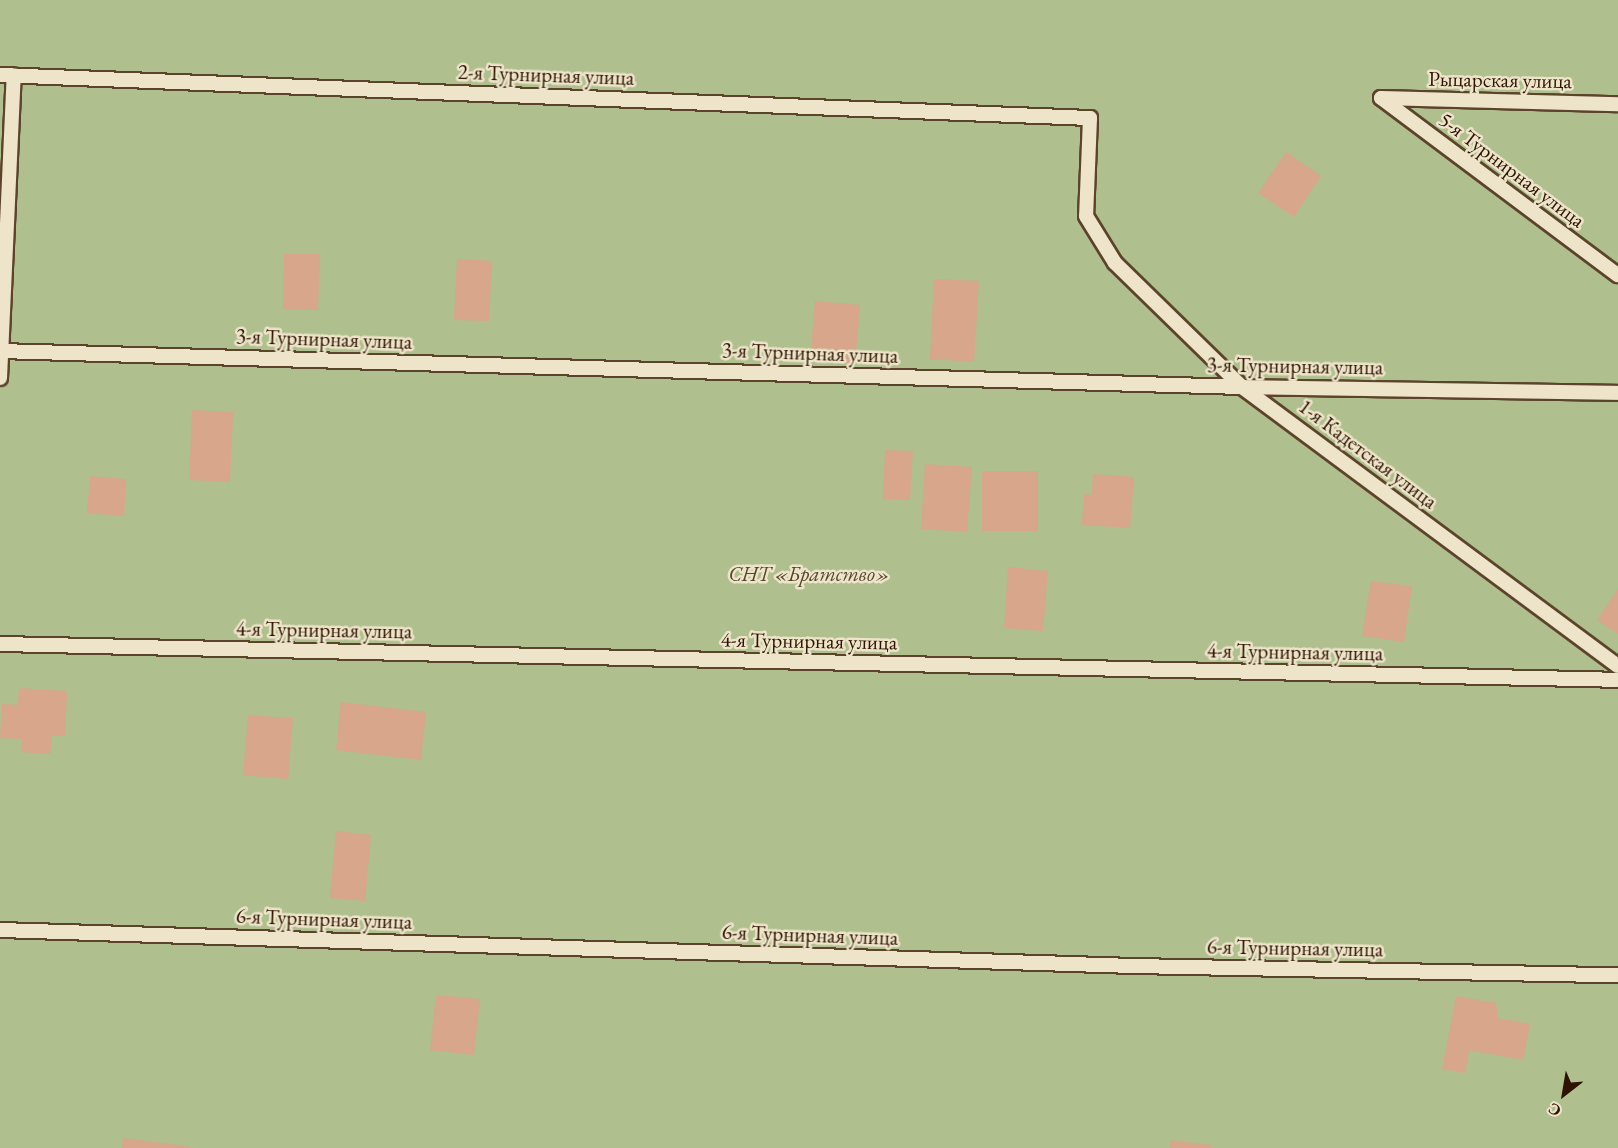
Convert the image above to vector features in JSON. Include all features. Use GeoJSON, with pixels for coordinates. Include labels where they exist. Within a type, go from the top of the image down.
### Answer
{"type":"FeatureCollection","features":[{"type":"Feature","properties":{"kind":"lane","name":"2-я Турнирная улица"},"geometry":{"type":"LineString","coordinates":[[7,75],[1090,118]]}},
{"type":"Feature","properties":{"kind":"lane"},"geometry":{"type":"LineString","coordinates":[[0,378],[7,75]]}},
{"type":"Feature","properties":{"kind":"lane","name":"Рыцарская улица"},"geometry":{"type":"LineString","coordinates":[[1381,98],[1618,104]]}},
{"type":"Feature","properties":{"kind":"lane","name":"5-я Турнирная улица"},"geometry":{"type":"LineString","coordinates":[[1381,98],[1618,275]]}},
{"type":"Feature","properties":{"kind":"lane","name":"1-я Кадетская улица"},"geometry":{"type":"LineString","coordinates":[[1090,118],[1086,216],[1115,264],[1242,387],[1618,666]]}},
{"type":"Feature","properties":{"kind":"lane","name":"3-я Турнирная улица"},"geometry":{"type":"LineString","coordinates":[[0,351],[1242,387],[1618,393]]}},
{"type":"Feature","properties":{"kind":"lane","name":"4-я Турнирная улица"},"geometry":{"type":"LineString","coordinates":[[0,644],[1618,680]]}},
{"type":"Feature","properties":{"kind":"lane","name":"6-я Турнирная улица"},"geometry":{"type":"LineString","coordinates":[[0,930],[1122,966],[1618,975]]}},
{"type":"Feature","properties":{"kind":"green space","name":"СНТ «Братство»"},"geometry":{"type":"Polygon","coordinates":[[[0,0],[1618,0],[1618,1148],[0,1148],[0,0]]]}},
{"type":"Feature","properties":{"kind":"building"},"geometry":{"type":"Polygon","coordinates":[[[1286,152],[1321,176],[1294,217],[1258,193],[1286,152]]]}},
{"type":"Feature","properties":{"kind":"building"},"geometry":{"type":"Polygon","coordinates":[[[284,254],[320,254],[318,310],[283,309],[284,254]]]}},
{"type":"Feature","properties":{"kind":"building"},"geometry":{"type":"Polygon","coordinates":[[[457,259],[492,261],[489,321],[454,320],[457,259]]]}},
{"type":"Feature","properties":{"kind":"building"},"geometry":{"type":"Polygon","coordinates":[[[934,279],[979,281],[974,362],[930,359],[934,279]]]}},
{"type":"Feature","properties":{"kind":"building"},"geometry":{"type":"Polygon","coordinates":[[[815,301],[860,305],[855,364],[810,360],[815,301]]]}},
{"type":"Feature","properties":{"kind":"building"},"geometry":{"type":"Polygon","coordinates":[[[192,410],[233,412],[230,482],[189,480],[192,410]]]}},
{"type":"Feature","properties":{"kind":"building"},"geometry":{"type":"Polygon","coordinates":[[[885,450],[913,451],[910,500],[883,499],[885,450]]]}},
{"type":"Feature","properties":{"kind":"building"},"geometry":{"type":"Polygon","coordinates":[[[925,464],[972,467],[967,532],[921,529],[925,464]]]}},
{"type":"Feature","properties":{"kind":"building"},"geometry":{"type":"Polygon","coordinates":[[[982,471],[1038,471],[1038,531],[982,531],[982,471]]]}},
{"type":"Feature","properties":{"kind":"building"},"geometry":{"type":"Polygon","coordinates":[[[1093,474],[1134,477],[1130,528],[1082,525],[1084,494],[1092,495],[1093,474]]]}},
{"type":"Feature","properties":{"kind":"building"},"geometry":{"type":"Polygon","coordinates":[[[90,476],[126,479],[124,516],[87,513],[90,476]]]}},
{"type":"Feature","properties":{"kind":"building"},"geometry":{"type":"Polygon","coordinates":[[[1008,567],[1048,571],[1043,631],[1004,628],[1008,567]]]}},
{"type":"Feature","properties":{"kind":"building"},"geometry":{"type":"Polygon","coordinates":[[[1371,581],[1412,586],[1404,642],[1362,636],[1371,581]]]}},
{"type":"Feature","properties":{"kind":"building"},"geometry":{"type":"Polygon","coordinates":[[[1618,589],[1618,634],[1597,620],[1618,589]]]}},
{"type":"Feature","properties":{"kind":"building"},"geometry":{"type":"Polygon","coordinates":[[[19,688],[67,691],[65,736],[52,735],[50,754],[21,752],[22,739],[0,738],[2,704],[18,705],[19,688]]]}},
{"type":"Feature","properties":{"kind":"building"},"geometry":{"type":"Polygon","coordinates":[[[341,702],[426,712],[421,760],[336,750],[341,702]]]}},
{"type":"Feature","properties":{"kind":"building"},"geometry":{"type":"Polygon","coordinates":[[[248,715],[293,718],[288,779],[243,775],[248,715]]]}},
{"type":"Feature","properties":{"kind":"building"},"geometry":{"type":"Polygon","coordinates":[[[336,831],[371,835],[365,901],[330,898],[336,831]]]}},
{"type":"Feature","properties":{"kind":"building"},"geometry":{"type":"Polygon","coordinates":[[[436,995],[480,999],[474,1055],[430,1050],[436,995]]]}},
{"type":"Feature","properties":{"kind":"building"},"geometry":{"type":"Polygon","coordinates":[[[1456,996],[1496,1003],[1498,1018],[1530,1024],[1523,1060],[1469,1050],[1465,1073],[1442,1069],[1456,996]]]}},
{"type":"Feature","properties":{"kind":"building"},"geometry":{"type":"Polygon","coordinates":[[[123,1138],[191,1147],[191,1148],[122,1148],[123,1138]]]}},
{"type":"Feature","properties":{"kind":"building"},"geometry":{"type":"Polygon","coordinates":[[[1171,1140],[1211,1145],[1211,1148],[1170,1148],[1171,1140]]]}}]}
